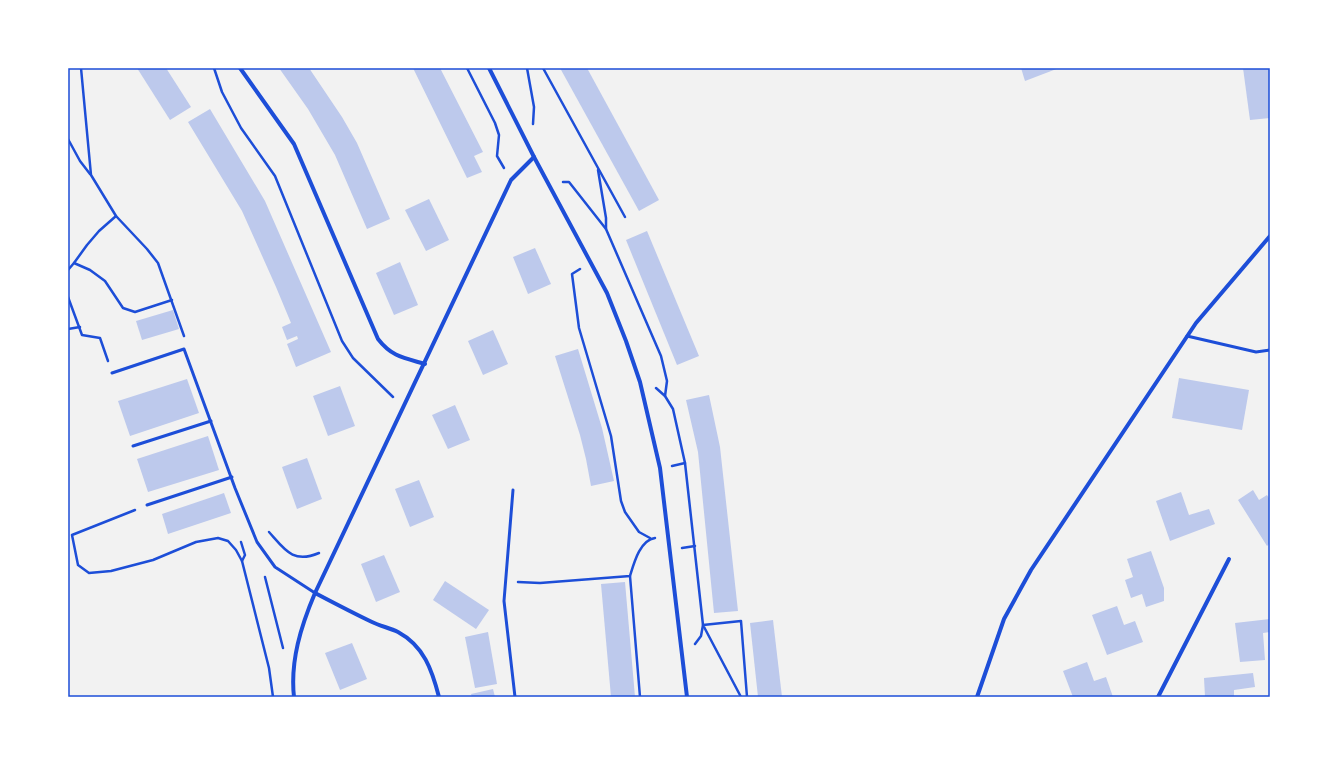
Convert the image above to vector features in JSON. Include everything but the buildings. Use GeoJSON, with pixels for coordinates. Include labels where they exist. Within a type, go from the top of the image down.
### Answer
{"type":"FeatureCollection","features":[{"type":"Feature","properties":{"kind":"street"},"geometry":{"type":"LineString","coordinates":[[240,68],[294,144],[378,339],[386,348],[398,356],[425,364]]}},
{"type":"Feature","properties":{"kind":"street"},"geometry":{"type":"LineString","coordinates":[[489,68],[534,157],[607,293],[640,382],[660,468],[687,697]]}},
{"type":"Feature","properties":{"kind":"street"},"geometry":{"type":"LineString","coordinates":[[294,697],[293,688],[296,648],[304,619],[315,594],[512,180],[534,157]]}},
{"type":"Feature","properties":{"kind":"street"},"geometry":{"type":"LineString","coordinates":[[977,697],[1004,619],[1031,570],[1196,322],[1270,236]]}},
{"type":"Feature","properties":{"kind":"street"},"geometry":{"type":"LineString","coordinates":[[1158,697],[1229,559]]}},
{"type":"Feature","properties":{"kind":"street"},"geometry":{"type":"LineString","coordinates":[[315,594],[374,623],[398,632],[417,647],[427,660],[434,674],[439,697]]}},
{"type":"Feature","properties":{"kind":"lane"},"geometry":{"type":"LineString","coordinates":[[1187,336],[1256,352],[1270,350]]}},
{"type":"Feature","properties":{"kind":"lane"},"geometry":{"type":"LineString","coordinates":[[112,373],[184,349],[257,542],[275,566],[315,594]]}},
{"type":"Feature","properties":{"kind":"lane"},"geometry":{"type":"LineString","coordinates":[[132,446],[211,421]]}},
{"type":"Feature","properties":{"kind":"lane"},"geometry":{"type":"LineString","coordinates":[[147,505],[232,478]]}},
{"type":"Feature","properties":{"kind":"lane"},"geometry":{"type":"LineString","coordinates":[[513,490],[504,601],[515,697]]}},
{"type":"Feature","properties":{"kind":"path"},"geometry":{"type":"LineString","coordinates":[[81,68],[91,175]]}},
{"type":"Feature","properties":{"kind":"path"},"geometry":{"type":"LineString","coordinates":[[214,68],[222,92],[241,128],[275,176],[342,341],[352,358],[404,407]]}},
{"type":"Feature","properties":{"kind":"path"},"geometry":{"type":"LineString","coordinates":[[467,68],[495,123],[499,135],[497,156],[512,180]]}},
{"type":"Feature","properties":{"kind":"path"},"geometry":{"type":"LineString","coordinates":[[527,68],[534,107],[533,124],[527,143]]}},
{"type":"Feature","properties":{"kind":"path"},"geometry":{"type":"LineString","coordinates":[[543,68],[625,217]]}},
{"type":"Feature","properties":{"kind":"path"},"geometry":{"type":"LineString","coordinates":[[68,139],[80,161],[91,175],[116,216],[158,263],[184,333],[184,349]]}},
{"type":"Feature","properties":{"kind":"path"},"geometry":{"type":"LineString","coordinates":[[598,169],[606,218],[606,229]]}},
{"type":"Feature","properties":{"kind":"path"},"geometry":{"type":"LineString","coordinates":[[548,183],[569,182],[606,229],[661,356],[667,381],[665,396]]}},
{"type":"Feature","properties":{"kind":"path"},"geometry":{"type":"LineString","coordinates":[[68,270],[95,236],[113,217],[116,216]]}},
{"type":"Feature","properties":{"kind":"path"},"geometry":{"type":"LineString","coordinates":[[591,262],[572,274],[579,328],[611,436],[621,501],[625,512],[639,532],[650,538],[668,536]]}},
{"type":"Feature","properties":{"kind":"path"},"geometry":{"type":"LineString","coordinates":[[74,263],[90,270],[105,281],[123,308],[135,312],[172,300]]}},
{"type":"Feature","properties":{"kind":"path"},"geometry":{"type":"LineString","coordinates":[[68,297],[82,335],[100,338],[112,373]]}},
{"type":"Feature","properties":{"kind":"path"},"geometry":{"type":"LineString","coordinates":[[68,329],[80,327]]}},
{"type":"Feature","properties":{"kind":"path"},"geometry":{"type":"LineString","coordinates":[[640,382],[657,388],[665,396],[673,409],[685,463],[703,625],[701,636],[694,645],[682,654]]}},
{"type":"Feature","properties":{"kind":"path"},"geometry":{"type":"LineString","coordinates":[[674,465],[685,463]]}},
{"type":"Feature","properties":{"kind":"path"},"geometry":{"type":"LineString","coordinates":[[147,505],[72,535],[78,565],[88,572],[111,571],[153,560],[196,542],[218,538],[228,542],[236,550],[242,561],[269,668],[273,697]]}},
{"type":"Feature","properties":{"kind":"path"},"geometry":{"type":"LineString","coordinates":[[247,518],[264,528],[287,552],[300,557],[311,556],[340,542]]}},
{"type":"Feature","properties":{"kind":"path"},"geometry":{"type":"LineString","coordinates":[[640,697],[630,576],[637,555],[650,538]]}},
{"type":"Feature","properties":{"kind":"path"},"geometry":{"type":"LineString","coordinates":[[684,548],[695,546]]}},
{"type":"Feature","properties":{"kind":"path"},"geometry":{"type":"LineString","coordinates":[[242,561],[245,555]]}},
{"type":"Feature","properties":{"kind":"path"},"geometry":{"type":"LineString","coordinates":[[264,573],[283,649],[294,669]]}},
{"type":"Feature","properties":{"kind":"path"},"geometry":{"type":"LineString","coordinates":[[505,582],[540,583],[630,576]]}},
{"type":"Feature","properties":{"kind":"path"},"geometry":{"type":"LineString","coordinates":[[703,625],[741,621],[747,697]]}},
{"type":"Feature","properties":{"kind":"path"},"geometry":{"type":"LineString","coordinates":[[703,625],[741,697]]}}]}
